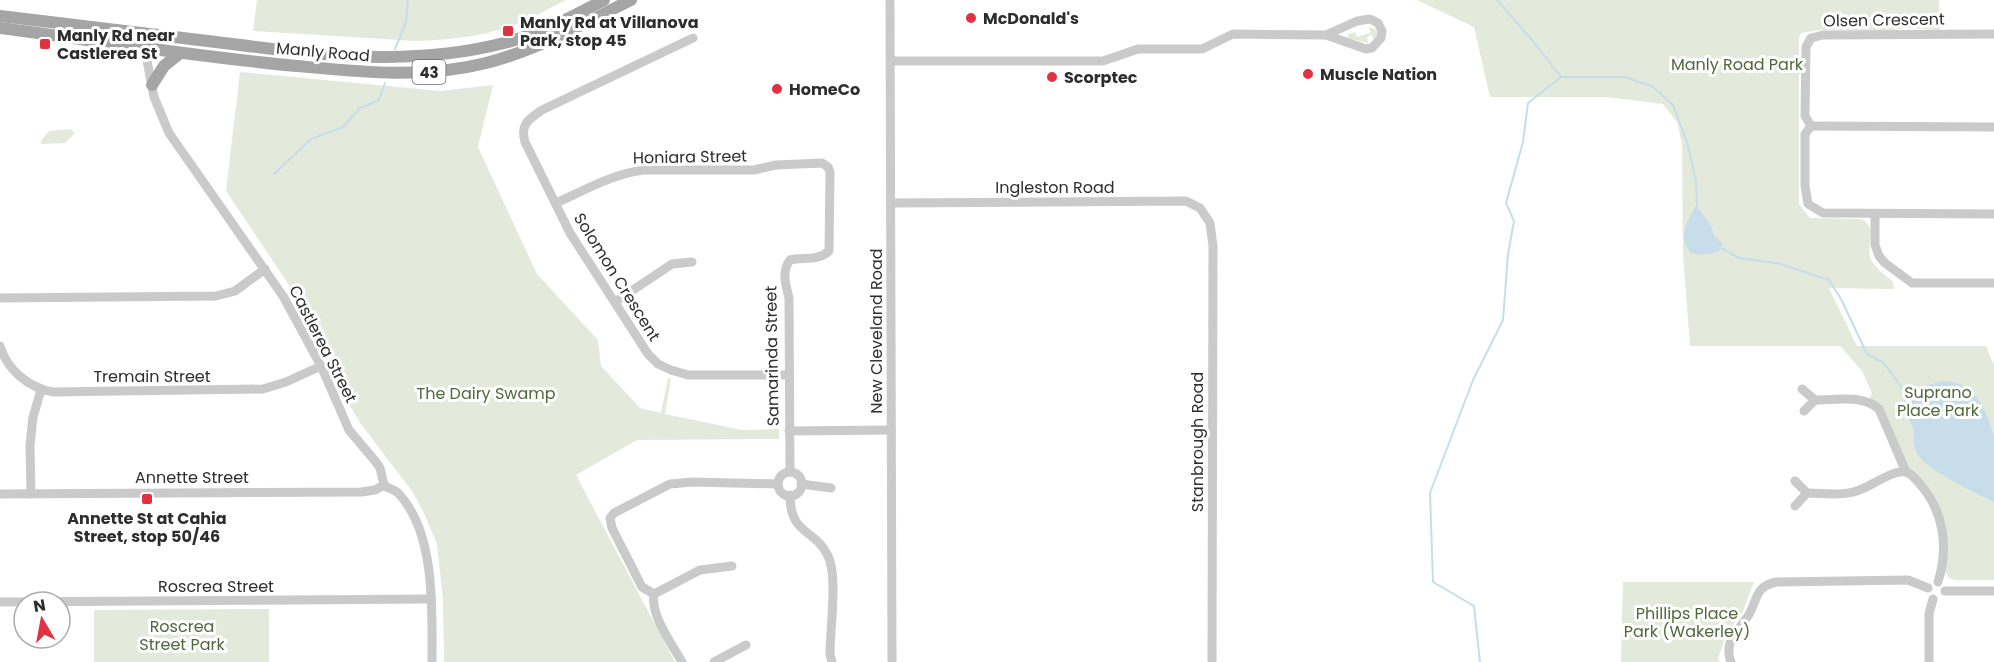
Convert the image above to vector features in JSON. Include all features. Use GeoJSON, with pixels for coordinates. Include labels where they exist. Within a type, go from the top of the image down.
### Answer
{"type":"FeatureCollection","features":[{"type":"Feature","properties":{"kind":"main road","name":"Manly Road"},"geometry":{"type":"LineString","coordinates":[[0,16],[339,57],[386,58],[462,52],[507,42],[546,29],[604,0]]}},
{"type":"Feature","properties":{"kind":"main road","name":"Manly Road"},"geometry":{"type":"LineString","coordinates":[[0,28],[145,49],[379,73],[439,71],[486,63],[530,49],[631,0]]}},
{"type":"Feature","properties":{"kind":"main road"},"geometry":{"type":"LineString","coordinates":[[152,85],[164,66],[180,53]]}},
{"type":"Feature","properties":{"kind":"street","name":"New Cleveland Road"},"geometry":{"type":"LineString","coordinates":[[890,0],[892,662]]}},
{"type":"Feature","properties":{"kind":"street"},"geometry":{"type":"LineString","coordinates":[[891,61],[1103,61],[1138,49],[1202,49],[1233,34],[1326,35],[1366,50],[1377,43],[1381,38],[1382,30],[1370,19],[1357,21],[1326,35]]}},
{"type":"Feature","properties":{"kind":"street","name":"Castlerea Street"},"geometry":{"type":"LineString","coordinates":[[143,33],[157,106],[169,133],[283,296],[321,366],[349,430],[380,468],[384,484],[400,494],[415,520],[424,544],[431,599],[432,662]]}},
{"type":"Feature","properties":{"kind":"street","name":"Olsen Crescent"},"geometry":{"type":"LineString","coordinates":[[1994,34],[1823,35],[1811,38],[1806,47],[1805,70],[1805,116],[1811,126],[1805,134],[1805,186],[1808,204],[1823,213],[1994,214]]}},
{"type":"Feature","properties":{"kind":"street","name":"Solomon Crescent"},"geometry":{"type":"LineString","coordinates":[[693,38],[542,110],[529,119],[522,133],[570,233],[648,354],[658,364],[688,375],[789,375]]}},
{"type":"Feature","properties":{"kind":"street"},"geometry":{"type":"LineString","coordinates":[[1811,126],[1994,127]]}},
{"type":"Feature","properties":{"kind":"street","name":"Honiara Street"},"geometry":{"type":"LineString","coordinates":[[556,203],[614,176],[628,172],[644,170],[754,171],[776,165],[822,163],[828,167]]}},
{"type":"Feature","properties":{"kind":"street","name":"Samarinda Street"},"geometry":{"type":"LineString","coordinates":[[790,472],[789,298],[784,272],[790,260],[817,258],[830,251],[830,172],[828,167]]}},
{"type":"Feature","properties":{"kind":"street","name":"Ingleston Road"},"geometry":{"type":"LineString","coordinates":[[891,203],[1186,201],[1200,208],[1210,223]]}},
{"type":"Feature","properties":{"kind":"street"},"geometry":{"type":"LineString","coordinates":[[1875,214],[1875,245],[1878,256],[1912,283],[1994,283]]}},
{"type":"Feature","properties":{"kind":"street","name":"Stanbrough Road"},"geometry":{"type":"LineString","coordinates":[[1210,223],[1213,246],[1212,662]]}},
{"type":"Feature","properties":{"kind":"street"},"geometry":{"type":"LineString","coordinates":[[615,302],[672,264],[692,262]]}},
{"type":"Feature","properties":{"kind":"street"},"geometry":{"type":"LineString","coordinates":[[0,298],[216,296],[236,291],[265,269]]}},
{"type":"Feature","properties":{"kind":"street"},"geometry":{"type":"LineString","coordinates":[[0,349],[11,367],[24,381],[41,390],[32,426],[31,494]]}},
{"type":"Feature","properties":{"kind":"street","name":"Tremain Street"},"geometry":{"type":"LineString","coordinates":[[41,390],[65,392],[263,389],[286,382],[321,366]]}},
{"type":"Feature","properties":{"kind":"street"},"geometry":{"type":"LineString","coordinates":[[1802,389],[1815,400],[1861,400],[1873,404],[1879,409],[1906,472]]}},
{"type":"Feature","properties":{"kind":"street"},"geometry":{"type":"LineString","coordinates":[[1804,411],[1815,400]]}},
{"type":"Feature","properties":{"kind":"street"},"geometry":{"type":"LineString","coordinates":[[789,431],[891,430]]}},
{"type":"Feature","properties":{"kind":"street"},"geometry":{"type":"LineString","coordinates":[[790,472],[797,475],[801,484],[796,493],[789,495],[780,491],[778,484],[783,474],[790,472]]}},
{"type":"Feature","properties":{"kind":"street"},"geometry":{"type":"LineString","coordinates":[[1795,481],[1807,493],[1851,493],[1868,488],[1895,473],[1906,472],[1912,475],[1934,505],[1943,528],[1944,551],[1938,582]]}},
{"type":"Feature","properties":{"kind":"street"},"geometry":{"type":"LineString","coordinates":[[654,594],[642,587],[612,528],[610,518],[614,513],[670,484],[693,482],[778,484]]}},
{"type":"Feature","properties":{"kind":"street","name":"Annette Street"},"geometry":{"type":"LineString","coordinates":[[0,494],[361,492],[375,490],[384,484]]}},
{"type":"Feature","properties":{"kind":"street"},"geometry":{"type":"LineString","coordinates":[[801,484],[831,488]]}},
{"type":"Feature","properties":{"kind":"street"},"geometry":{"type":"LineString","coordinates":[[1795,506],[1807,493]]}},
{"type":"Feature","properties":{"kind":"street"},"geometry":{"type":"LineString","coordinates":[[789,495],[794,520],[824,549],[832,571],[830,654],[832,662]]}},
{"type":"Feature","properties":{"kind":"street"},"geometry":{"type":"LineString","coordinates":[[682,662],[656,614],[652,602],[654,594],[700,570],[732,567]]}},
{"type":"Feature","properties":{"kind":"street"},"geometry":{"type":"LineString","coordinates":[[1731,662],[1728,648],[1730,640],[1748,616],[1760,590],[1766,584],[1908,580],[1928,588]]}},
{"type":"Feature","properties":{"kind":"street"},"geometry":{"type":"LineString","coordinates":[[1928,588],[1931,584],[1938,582],[1944,586],[1945,591],[1942,597],[1933,599]]}},
{"type":"Feature","properties":{"kind":"street"},"geometry":{"type":"LineString","coordinates":[[1928,588],[1929,595],[1933,599]]}},
{"type":"Feature","properties":{"kind":"street"},"geometry":{"type":"LineString","coordinates":[[1945,591],[1994,591]]}},
{"type":"Feature","properties":{"kind":"street","name":"Roscrea Street"},"geometry":{"type":"LineString","coordinates":[[0,602],[431,599]]}},
{"type":"Feature","properties":{"kind":"street"},"geometry":{"type":"LineString","coordinates":[[1929,662],[1929,614],[1933,599]]}},
{"type":"Feature","properties":{"kind":"street"},"geometry":{"type":"LineString","coordinates":[[714,662],[746,645]]}},
{"type":"Feature","properties":{"kind":"green space"},"geometry":{"type":"Polygon","coordinates":[[[257,0],[566,0],[529,19],[492,32],[454,39],[416,41],[253,31],[257,0]]]}},
{"type":"Feature","properties":{"kind":"green space","name":"Manly Road Park"},"geometry":{"type":"Polygon","coordinates":[[[1417,0],[1939,0],[1940,30],[1911,28],[1819,30],[1801,33],[1799,38],[1799,204],[1810,218],[1861,219],[1866,222],[1870,230],[1870,257],[1893,282],[1894,289],[1829,288],[1857,346],[1986,346],[1994,365],[1994,580],[1949,578],[1945,571],[1948,551],[1946,527],[1937,504],[1909,470],[1869,400],[1872,393],[1862,371],[1840,346],[1690,346],[1683,255],[1682,144],[1677,122],[1663,104],[1606,97],[1490,97],[1474,27],[1417,0]]]}},
{"type":"Feature","properties":{"kind":"green space"},"geometry":{"type":"Polygon","coordinates":[[[1369,27],[1376,30],[1378,37],[1374,41],[1372,35],[1367,37],[1368,43],[1348,38],[1348,34],[1355,32],[1357,37],[1370,33],[1369,27]]]}},
{"type":"Feature","properties":{"kind":"green space","name":"The Dairy Swamp"},"geometry":{"type":"Polygon","coordinates":[[[240,72],[440,91],[493,85],[478,147],[537,274],[598,340],[601,366],[640,408],[661,413],[668,378],[671,379],[665,414],[742,430],[779,429],[779,439],[637,440],[576,475],[675,662],[444,662],[443,600],[437,544],[423,511],[412,491],[360,423],[348,402],[333,363],[297,297],[226,191],[240,72]]]}},
{"type":"Feature","properties":{"kind":"green space"},"geometry":{"type":"Polygon","coordinates":[[[70,129],[74,134],[65,143],[42,144],[40,142],[49,131],[70,129]]]}},
{"type":"Feature","properties":{"kind":"green space","name":"Phillips Place Park (Wakerley)"},"geometry":{"type":"Polygon","coordinates":[[[1623,582],[1754,582],[1743,611],[1726,635],[1718,659],[1720,662],[1621,662],[1623,582]]]}},
{"type":"Feature","properties":{"kind":"green space","name":"Roscrea Street Park"},"geometry":{"type":"Polygon","coordinates":[[[269,609],[269,662],[94,662],[94,610],[269,609]]]}},
{"type":"Feature","properties":{"kind":"water"},"geometry":{"type":"Polygon","coordinates":[[[1695,207],[1711,225],[1714,236],[1723,244],[1718,252],[1702,255],[1691,253],[1687,247],[1685,230],[1695,207]]]}},
{"type":"Feature","properties":{"kind":"water"},"geometry":{"type":"Polygon","coordinates":[[[1943,381],[1963,386],[1978,399],[1983,407],[1994,437],[1994,502],[1942,475],[1924,461],[1916,451],[1912,425],[1901,408],[1913,393],[1943,381]]]}},
{"type":"Feature","properties":{"kind":"waterway"},"geometry":{"type":"LineString","coordinates":[[395,49],[406,22],[408,0]]}},
{"type":"Feature","properties":{"kind":"waterway"},"geometry":{"type":"LineString","coordinates":[[1497,0],[1561,77],[1625,77],[1653,87],[1673,105],[1688,145],[1696,182],[1697,208]]}},
{"type":"Feature","properties":{"kind":"waterway"},"geometry":{"type":"LineString","coordinates":[[1480,662],[1474,606],[1433,582],[1430,493],[1473,380],[1503,320],[1508,254],[1514,221],[1506,203],[1523,142],[1528,103],[1561,77]]}},
{"type":"Feature","properties":{"kind":"waterway"},"geometry":{"type":"LineString","coordinates":[[274,174],[311,139],[343,127],[360,108],[379,100],[385,83]]}},
{"type":"Feature","properties":{"kind":"waterway"},"geometry":{"type":"LineString","coordinates":[[1719,247],[1739,258],[1781,264],[1829,280],[1841,299],[1867,354],[1884,363],[1909,398]]}},
{"type":"Feature","properties":{"kind":"place","name":"McDonald's"},"geometry":{"type":"Point","coordinates":[971,18]}},
{"type":"Feature","properties":{"kind":"place","name":"Manly Rd at Villanova Park, stop 45"},"geometry":{"type":"Point","coordinates":[508,31]}},
{"type":"Feature","properties":{"kind":"place","name":"Manly Rd near Castlerea St"},"geometry":{"type":"Point","coordinates":[45,44]}},
{"type":"Feature","properties":{"kind":"place","name":"Muscle Nation"},"geometry":{"type":"Point","coordinates":[1308,74]}},
{"type":"Feature","properties":{"kind":"place","name":"Scorptec"},"geometry":{"type":"Point","coordinates":[1052,77]}},
{"type":"Feature","properties":{"kind":"place","name":"HomeCo"},"geometry":{"type":"Point","coordinates":[777,89]}},
{"type":"Feature","properties":{"kind":"place","name":"Annette St at Cahia Street, stop 50/46"},"geometry":{"type":"Point","coordinates":[147,499]}},
{"type":"Feature","properties":{"kind":"park label","name":"Suprano Place Park"},"geometry":{"type":"Point","coordinates":[1938,401]}}]}
